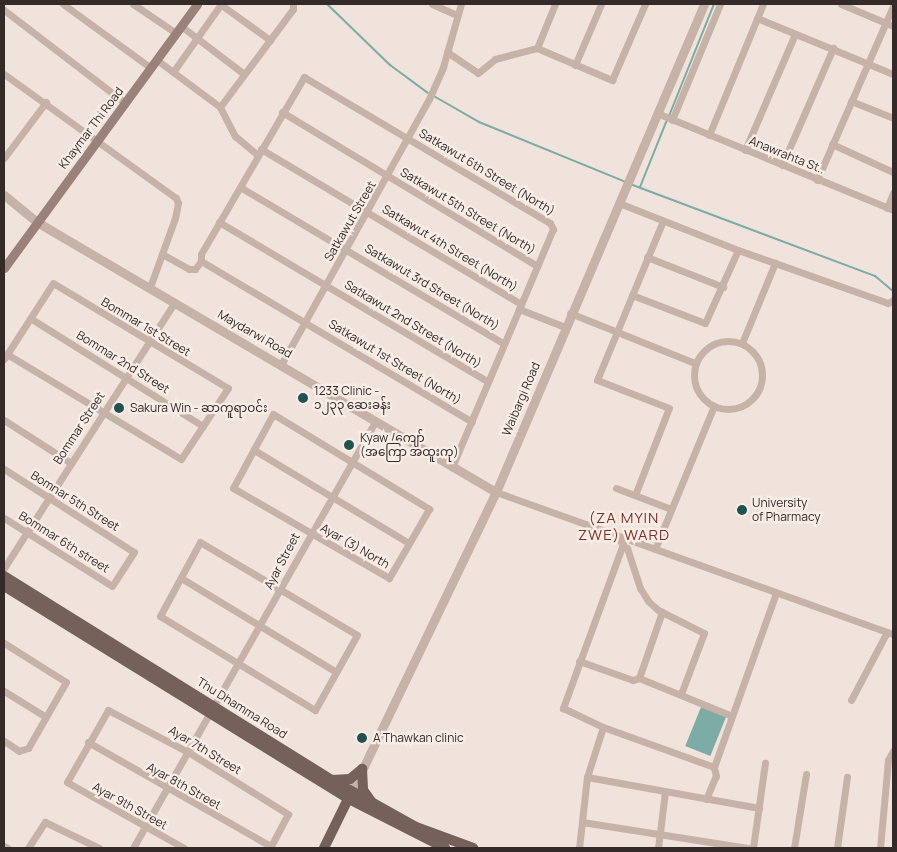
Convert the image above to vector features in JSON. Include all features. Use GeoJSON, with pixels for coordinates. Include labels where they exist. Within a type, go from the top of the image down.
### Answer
{"type":"FeatureCollection","features":[{"type":"Feature","properties":{"kind":"main road","name":"Khaymar Thi Road"},"geometry":{"type":"LineString","coordinates":[[4,268],[197,4]]}},
{"type":"Feature","properties":{"kind":"main road","name":"Thu Dhamma Road"},"geometry":{"type":"LineString","coordinates":[[4,576],[213,710],[350,795],[442,848]]}},
{"type":"Feature","properties":{"kind":"main road","name":"Thu Dhamma Road"},"geometry":{"type":"LineString","coordinates":[[4,586],[213,710]]}},
{"type":"Feature","properties":{"kind":"main road"},"geometry":{"type":"LineString","coordinates":[[338,820],[339,803],[331,783],[350,779],[362,769]]}},
{"type":"Feature","properties":{"kind":"main road"},"geometry":{"type":"LineString","coordinates":[[338,820],[352,809],[370,806],[363,790],[362,769]]}},
{"type":"Feature","properties":{"kind":"main road"},"geometry":{"type":"LineString","coordinates":[[324,848],[350,795]]}},
{"type":"Feature","properties":{"kind":"main road","name":"Thu Dhamma Road"},"geometry":{"type":"LineString","coordinates":[[370,806],[416,827],[473,848]]}},
{"type":"Feature","properties":{"kind":"street"},"geometry":{"type":"LineString","coordinates":[[63,4],[151,68]]}},
{"type":"Feature","properties":{"kind":"street"},"geometry":{"type":"LineString","coordinates":[[133,4],[178,30],[197,38],[244,74]]}},
{"type":"Feature","properties":{"kind":"street"},"geometry":{"type":"LineString","coordinates":[[173,72],[221,4],[270,40]]}},
{"type":"Feature","properties":{"kind":"street"},"geometry":{"type":"LineString","coordinates":[[157,60],[220,107],[293,9],[293,4]]}},
{"type":"Feature","properties":{"kind":"street"},"geometry":{"type":"LineString","coordinates":[[432,4],[457,15]]}},
{"type":"Feature","properties":{"kind":"street","name":"Satkawut Street"},"geometry":{"type":"LineString","coordinates":[[282,363],[368,212],[435,88],[461,4]]}},
{"type":"Feature","properties":{"kind":"street"},"geometry":{"type":"LineString","coordinates":[[537,48],[555,4]]}},
{"type":"Feature","properties":{"kind":"street"},"geometry":{"type":"LineString","coordinates":[[575,65],[601,4]]}},
{"type":"Feature","properties":{"kind":"street"},"geometry":{"type":"LineString","coordinates":[[447,52],[478,73],[495,59],[537,48],[612,80],[645,4]]}},
{"type":"Feature","properties":{"kind":"street","name":"Waibargi Road"},"geometry":{"type":"LineString","coordinates":[[350,795],[496,492],[570,313],[659,114],[704,4]]}},
{"type":"Feature","properties":{"kind":"street"},"geometry":{"type":"LineString","coordinates":[[670,119],[720,4]]}},
{"type":"Feature","properties":{"kind":"street"},"geometry":{"type":"LineString","coordinates":[[709,135],[763,4]]}},
{"type":"Feature","properties":{"kind":"street"},"geometry":{"type":"LineString","coordinates":[[840,4],[890,25]]}},
{"type":"Feature","properties":{"kind":"street"},"geometry":{"type":"LineString","coordinates":[[817,180],[867,62],[890,25],[893,6]]}},
{"type":"Feature","properties":{"kind":"street"},"geometry":{"type":"LineString","coordinates":[[4,10],[125,103]]}},
{"type":"Feature","properties":{"kind":"street"},"geometry":{"type":"LineString","coordinates":[[757,18],[893,74]]}},
{"type":"Feature","properties":{"kind":"street"},"geometry":{"type":"LineString","coordinates":[[745,150],[795,34]]}},
{"type":"Feature","properties":{"kind":"street"},"geometry":{"type":"LineString","coordinates":[[782,165],[833,48]]}},
{"type":"Feature","properties":{"kind":"street"},"geometry":{"type":"LineString","coordinates":[[4,74],[46,102],[96,142],[178,201],[150,287]]}},
{"type":"Feature","properties":{"kind":"street","name":"Satkawut 6th Street (North)"},"geometry":{"type":"LineString","coordinates":[[282,112],[304,78],[409,138],[552,226],[537,266]]}},
{"type":"Feature","properties":{"kind":"street"},"geometry":{"type":"LineString","coordinates":[[851,101],[893,118]]}},
{"type":"Feature","properties":{"kind":"street"},"geometry":{"type":"LineString","coordinates":[[4,158],[46,102]]}},
{"type":"Feature","properties":{"kind":"street","name":"Satkawut 4th Street (North)"},"geometry":{"type":"LineString","coordinates":[[220,107],[235,136],[260,152],[368,212],[520,307],[565,327]]}},
{"type":"Feature","properties":{"kind":"street"},"geometry":{"type":"LineString","coordinates":[[162,254],[192,270],[201,261],[201,254],[282,112]]}},
{"type":"Feature","properties":{"kind":"street","name":"Satkawut 5th Street (North)"},"geometry":{"type":"LineString","coordinates":[[282,112],[537,266]]}},
{"type":"Feature","properties":{"kind":"street","name":"Anawrahta St.."},"geometry":{"type":"LineString","coordinates":[[659,114],[890,209]]}},
{"type":"Feature","properties":{"kind":"street"},"geometry":{"type":"LineString","coordinates":[[832,144],[893,172]]}},
{"type":"Feature","properties":{"kind":"street","name":"Satkawut 3rd Street (North)"},"geometry":{"type":"LineString","coordinates":[[240,187],[504,344]]}},
{"type":"Feature","properties":{"kind":"street"},"geometry":{"type":"LineString","coordinates":[[890,209],[893,193]]}},
{"type":"Feature","properties":{"kind":"street","name":"Maydarwi Road"},"geometry":{"type":"LineString","coordinates":[[4,195],[36,222],[282,363],[496,492]]}},
{"type":"Feature","properties":{"kind":"street"},"geometry":{"type":"LineString","coordinates":[[619,202],[738,250],[888,303],[893,300]]}},
{"type":"Feature","properties":{"kind":"street"},"geometry":{"type":"LineString","coordinates":[[635,495],[669,408],[597,380],[615,332],[663,220]]}},
{"type":"Feature","properties":{"kind":"street","name":"Satkawut 2nd Street (North)"},"geometry":{"type":"LineString","coordinates":[[219,222],[488,382]]}},
{"type":"Feature","properties":{"kind":"street"},"geometry":{"type":"LineString","coordinates":[[632,295],[705,323],[723,287],[738,250]]}},
{"type":"Feature","properties":{"kind":"street"},"geometry":{"type":"LineString","coordinates":[[647,257],[723,287]]}},
{"type":"Feature","properties":{"kind":"street","name":"Satkawut 1st Street (North)"},"geometry":{"type":"LineString","coordinates":[[201,261],[472,422]]}},
{"type":"Feature","properties":{"kind":"street"},"geometry":{"type":"LineString","coordinates":[[742,343],[776,263]]}},
{"type":"Feature","properties":{"kind":"street"},"geometry":{"type":"LineString","coordinates":[[452,467],[537,266]]}},
{"type":"Feature","properties":{"kind":"street","name":"Bommar 1st Street"},"geometry":{"type":"LineString","coordinates":[[30,318],[53,283],[148,343],[228,388],[204,426]]}},
{"type":"Feature","properties":{"kind":"street","name":"Bommar Street"},"geometry":{"type":"LineString","coordinates":[[4,568],[174,302]]}},
{"type":"Feature","properties":{"kind":"street"},"geometry":{"type":"LineString","coordinates":[[570,313],[695,363]]}},
{"type":"Feature","properties":{"kind":"street"},"geometry":{"type":"LineString","coordinates":[[30,318],[5,357],[181,459],[204,426]]}},
{"type":"Feature","properties":{"kind":"street","name":"Bommar 2nd Street"},"geometry":{"type":"LineString","coordinates":[[30,318],[204,426]]}},
{"type":"Feature","properties":{"kind":"street"},"geometry":{"type":"LineString","coordinates":[[728,340],[742,343],[753,351],[760,362],[760,386],[751,400],[740,407],[727,409],[714,406],[703,399],[695,387],[695,363],[704,350],[715,343],[728,340]]}},
{"type":"Feature","properties":{"kind":"street"},"geometry":{"type":"LineString","coordinates":[[655,549],[714,406]]}},
{"type":"Feature","properties":{"kind":"street"},"geometry":{"type":"LineString","coordinates":[[273,414],[429,509],[409,543],[331,498],[254,450],[273,414]]}},
{"type":"Feature","properties":{"kind":"street"},"geometry":{"type":"LineString","coordinates":[[4,420],[71,463]]}},
{"type":"Feature","properties":{"kind":"street","name":"Ayar Street"},"geometry":{"type":"LineString","coordinates":[[133,848],[260,628],[310,533],[376,421]]}},
{"type":"Feature","properties":{"kind":"street","name":"Ayar (3) North"},"geometry":{"type":"LineString","coordinates":[[254,450],[233,488],[388,578],[409,543]]}},
{"type":"Feature","properties":{"kind":"street","name":"Bomnar 5th Street"},"geometry":{"type":"LineString","coordinates":[[4,469],[134,552],[112,586]]}},
{"type":"Feature","properties":{"kind":"street"},"geometry":{"type":"LineString","coordinates":[[616,488],[672,509]]}},
{"type":"Feature","properties":{"kind":"street"},"geometry":{"type":"LineString","coordinates":[[496,492],[890,633],[851,700]]}},
{"type":"Feature","properties":{"kind":"street","name":"Bommar 6th street"},"geometry":{"type":"LineString","coordinates":[[4,518],[112,586]]}},
{"type":"Feature","properties":{"kind":"street"},"geometry":{"type":"LineString","coordinates":[[616,535],[627,548],[640,588],[648,601],[662,612],[704,633],[681,694]]}},
{"type":"Feature","properties":{"kind":"street"},"geometry":{"type":"LineString","coordinates":[[200,542],[357,635],[315,710],[160,616],[181,578],[200,542]]}},
{"type":"Feature","properties":{"kind":"street"},"geometry":{"type":"LineString","coordinates":[[623,544],[563,708],[603,727],[714,767]]}},
{"type":"Feature","properties":{"kind":"street"},"geometry":{"type":"LineString","coordinates":[[181,578],[260,628],[336,672]]}},
{"type":"Feature","properties":{"kind":"street"},"geometry":{"type":"LineString","coordinates":[[706,799],[716,776],[714,767],[776,593]]}},
{"type":"Feature","properties":{"kind":"street"},"geometry":{"type":"LineString","coordinates":[[639,678],[662,612]]}},
{"type":"Feature","properties":{"kind":"street"},"geometry":{"type":"LineString","coordinates":[[4,643],[66,682],[46,718],[23,752],[4,741]]}},
{"type":"Feature","properties":{"kind":"street"},"geometry":{"type":"LineString","coordinates":[[579,660],[633,680],[639,678],[732,716]]}},
{"type":"Feature","properties":{"kind":"street"},"geometry":{"type":"LineString","coordinates":[[4,691],[46,718]]}},
{"type":"Feature","properties":{"kind":"street","name":"Ayar 7th Street"},"geometry":{"type":"LineString","coordinates":[[88,742],[108,710],[188,752],[288,814],[270,847]]}},
{"type":"Feature","properties":{"kind":"street"},"geometry":{"type":"LineString","coordinates":[[579,848],[587,777],[603,727]]}},
{"type":"Feature","properties":{"kind":"street","name":"Ayar 9th Street"},"geometry":{"type":"LineString","coordinates":[[88,742],[66,782],[144,828],[184,848]]}},
{"type":"Feature","properties":{"kind":"street","name":"Ayar 8th Street"},"geometry":{"type":"LineString","coordinates":[[88,742],[167,790],[270,847]]}},
{"type":"Feature","properties":{"kind":"street"},"geometry":{"type":"LineString","coordinates":[[880,848],[891,771],[888,760],[893,751]]}},
{"type":"Feature","properties":{"kind":"street"},"geometry":{"type":"LineString","coordinates":[[753,848],[765,763]]}},
{"type":"Feature","properties":{"kind":"street"},"geometry":{"type":"LineString","coordinates":[[794,848],[806,774]]}},
{"type":"Feature","properties":{"kind":"street"},"geometry":{"type":"LineString","coordinates":[[587,777],[759,808]]}},
{"type":"Feature","properties":{"kind":"street"},"geometry":{"type":"LineString","coordinates":[[837,848],[847,777]]}},
{"type":"Feature","properties":{"kind":"street"},"geometry":{"type":"LineString","coordinates":[[658,848],[665,792]]}},
{"type":"Feature","properties":{"kind":"street"},"geometry":{"type":"LineString","coordinates":[[28,848],[45,822],[99,848]]}},
{"type":"Feature","properties":{"kind":"street"},"geometry":{"type":"LineString","coordinates":[[582,822],[748,848]]}},
{"type":"Feature","properties":{"kind":"street"},"geometry":{"type":"LineString","coordinates":[[4,846],[8,848]]}},
{"type":"Feature","properties":{"kind":"water"},"geometry":{"type":"Polygon","coordinates":[[[701,707],[726,717],[710,756],[685,746],[701,707]]]}},
{"type":"Feature","properties":{"kind":"waterway"},"geometry":{"type":"LineString","coordinates":[[327,4],[390,65],[428,93]]}},
{"type":"Feature","properties":{"kind":"waterway"},"geometry":{"type":"LineString","coordinates":[[669,116],[714,4]]}},
{"type":"Feature","properties":{"kind":"waterway"},"geometry":{"type":"LineString","coordinates":[[432,95],[479,122],[626,182]]}},
{"type":"Feature","properties":{"kind":"waterway"},"geometry":{"type":"LineString","coordinates":[[640,187],[667,120]]}},
{"type":"Feature","properties":{"kind":"waterway"},"geometry":{"type":"LineString","coordinates":[[630,184],[875,276],[893,291]]}},
{"type":"Feature","properties":{"kind":"place","name":"1233 Clinic - ၁၂၃၃ ဆေးခန်း"},"geometry":{"type":"Point","coordinates":[303,398]}},
{"type":"Feature","properties":{"kind":"place","name":"Sakura Win - ဆာကူရာဝင်း"},"geometry":{"type":"Point","coordinates":[119,408]}},
{"type":"Feature","properties":{"kind":"place","name":"Kyaw /ကျော် (အကြော အထူးကု)"},"geometry":{"type":"Point","coordinates":[349,445]}},
{"type":"Feature","properties":{"kind":"place","name":"University of Pharmacy"},"geometry":{"type":"Point","coordinates":[742,510]}},
{"type":"Feature","properties":{"kind":"place","name":"A Thawkan clinic"},"geometry":{"type":"Point","coordinates":[362,738]}},
{"type":"Feature","properties":{"kind":"district","name":"(ZA MYIN ZWE) WARD"},"geometry":{"type":"Point","coordinates":[624,526]}}]}
